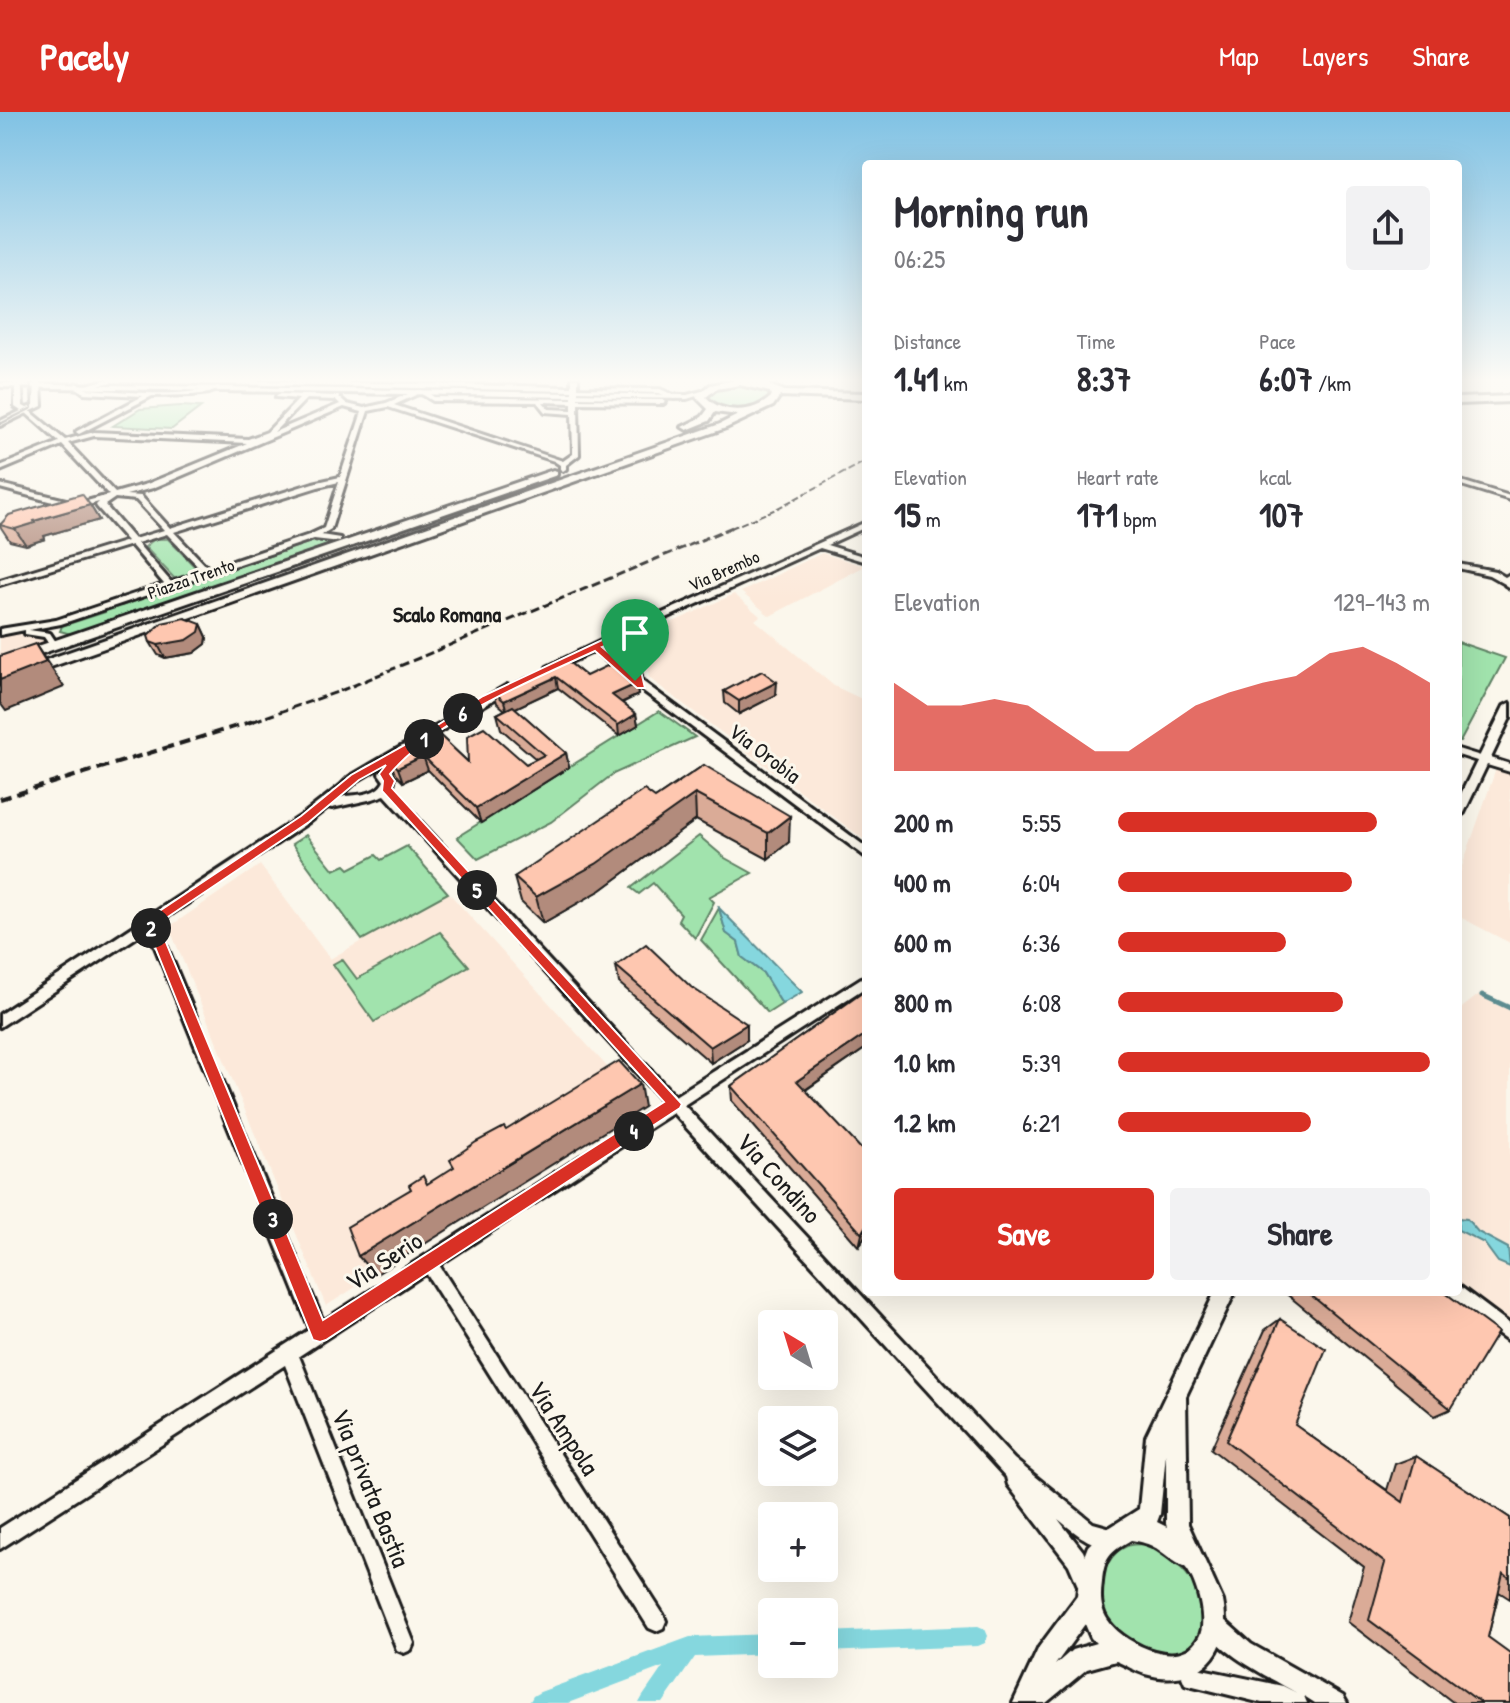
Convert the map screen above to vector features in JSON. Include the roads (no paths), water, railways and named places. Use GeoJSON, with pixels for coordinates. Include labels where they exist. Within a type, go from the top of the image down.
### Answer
{"type":"FeatureCollection","features":[{"type":"Feature","properties":{"kind":"main road"},"geometry":{"type":"LineString","coordinates":[[340,542],[608,452]]}},
{"type":"Feature","properties":{"kind":"main road","name":"Piazza Trento"},"geometry":{"type":"LineString","coordinates":[[0,681],[649,452]]}},
{"type":"Feature","properties":{"kind":"main road","name":"Piazza Trento"},"geometry":{"type":"LineString","coordinates":[[51,640],[340,542]]}},
{"type":"Feature","properties":{"kind":"main road"},"geometry":{"type":"LineString","coordinates":[[340,542],[356,556]]}},
{"type":"Feature","properties":{"kind":"main road"},"geometry":{"type":"LineString","coordinates":[[0,664],[51,640],[63,659]]}},
{"type":"Feature","properties":{"kind":"street"},"geometry":{"type":"LineString","coordinates":[[0,469],[35,452]]}},
{"type":"Feature","properties":{"kind":"street"},"geometry":{"type":"LineString","coordinates":[[73,452],[114,496]]}},
{"type":"Feature","properties":{"kind":"street"},"geometry":{"type":"LineString","coordinates":[[57,512],[150,486],[233,452]]}},
{"type":"Feature","properties":{"kind":"street"},"geometry":{"type":"LineString","coordinates":[[340,542],[327,529],[352,452]]}},
{"type":"Feature","properties":{"kind":"street"},"geometry":{"type":"LineString","coordinates":[[522,452],[563,467],[576,452]]}},
{"type":"Feature","properties":{"kind":"street"},"geometry":{"type":"LineString","coordinates":[[0,583],[343,479]]}},
{"type":"Feature","properties":{"kind":"street"},"geometry":{"type":"LineString","coordinates":[[1462,483],[1510,498]]}},
{"type":"Feature","properties":{"kind":"street"},"geometry":{"type":"LineString","coordinates":[[0,486],[63,502],[71,508]]}},
{"type":"Feature","properties":{"kind":"street"},"geometry":{"type":"LineString","coordinates":[[169,585],[100,505],[114,496],[138,498],[208,572]]}},
{"type":"Feature","properties":{"kind":"street"},"geometry":{"type":"LineString","coordinates":[[103,508],[138,498]]}},
{"type":"Feature","properties":{"kind":"street","name":"Via Brembo"},"geometry":{"type":"LineString","coordinates":[[541,672],[862,526]]}},
{"type":"Feature","properties":{"kind":"street","name":"Piazza Trento"},"geometry":{"type":"LineString","coordinates":[[17,631],[58,622],[312,537],[327,529]]}},
{"type":"Feature","properties":{"kind":"street","name":"Piazza Trento"},"geometry":{"type":"LineString","coordinates":[[312,537],[325,536],[340,542]]}},
{"type":"Feature","properties":{"kind":"street"},"geometry":{"type":"LineString","coordinates":[[820,545],[862,559]]}},
{"type":"Feature","properties":{"kind":"street"},"geometry":{"type":"LineString","coordinates":[[1462,567],[1492,573],[1509,581]]}},
{"type":"Feature","properties":{"kind":"street"},"geometry":{"type":"LineString","coordinates":[[51,640],[48,630],[58,622]]}},
{"type":"Feature","properties":{"kind":"street"},"geometry":{"type":"LineString","coordinates":[[0,632],[17,631]]}},
{"type":"Feature","properties":{"kind":"street","name":"Piazza Trento"},"geometry":{"type":"LineString","coordinates":[[17,631],[51,640]]}},
{"type":"Feature","properties":{"kind":"street"},"geometry":{"type":"LineString","coordinates":[[623,634],[629,642],[630,656],[641,685]]}},
{"type":"Feature","properties":{"kind":"street","name":"Via Orobia"},"geometry":{"type":"LineString","coordinates":[[596,647],[641,685],[862,850]]}},
{"type":"Feature","properties":{"kind":"street"},"geometry":{"type":"LineString","coordinates":[[611,658],[630,656]]}},
{"type":"Feature","properties":{"kind":"street"},"geometry":{"type":"LineString","coordinates":[[384,774],[395,761],[423,740],[486,698],[514,685]]}},
{"type":"Feature","properties":{"kind":"street"},"geometry":{"type":"LineString","coordinates":[[1462,805],[1510,706]]}},
{"type":"Feature","properties":{"kind":"street"},"geometry":{"type":"LineString","coordinates":[[0,1021],[348,792],[355,777],[423,740]]}},
{"type":"Feature","properties":{"kind":"street"},"geometry":{"type":"LineString","coordinates":[[1462,753],[1510,768]]}},
{"type":"Feature","properties":{"kind":"street"},"geometry":{"type":"LineString","coordinates":[[368,772],[384,774],[389,781],[386,789],[375,796]]}},
{"type":"Feature","properties":{"kind":"street","name":"Via Condino"},"geometry":{"type":"LineString","coordinates":[[386,789],[1007,1466],[1076,1558],[1089,1593]]}},
{"type":"Feature","properties":{"kind":"street"},"geometry":{"type":"LineString","coordinates":[[348,792],[375,796],[400,806]]}},
{"type":"Feature","properties":{"kind":"street"},"geometry":{"type":"LineString","coordinates":[[147,924],[156,935],[320,1333]]}},
{"type":"Feature","properties":{"kind":"street","name":"Via Serio"},"geometry":{"type":"LineString","coordinates":[[0,1539],[862,983]]}},
{"type":"Feature","properties":{"kind":"street","name":"Via Ampola"},"geometry":{"type":"LineString","coordinates":[[429,1264],[656,1621]]}},
{"type":"Feature","properties":{"kind":"street"},"geometry":{"type":"LineString","coordinates":[[1176,1393],[1177,1524],[1193,1562],[1207,1585],[1215,1625],[1209,1656],[1192,1677],[1176,1683],[1149,1681],[1124,1665],[1098,1629],[1089,1593],[1095,1557],[1119,1533],[1141,1523],[1149,1514],[1157,1436],[1176,1393],[1223,1296]]}},
{"type":"Feature","properties":{"kind":"street"},"geometry":{"type":"LineString","coordinates":[[1459,1296],[1510,1334]]}},
{"type":"Feature","properties":{"kind":"street","name":"Via privata Bastia"},"geometry":{"type":"LineString","coordinates":[[289,1353],[404,1643]]}},
{"type":"Feature","properties":{"kind":"street","name":"Via Condino"},"geometry":{"type":"LineString","coordinates":[[1007,1466],[1088,1531],[1119,1533]]}},
{"type":"Feature","properties":{"kind":"street"},"geometry":{"type":"LineString","coordinates":[[1119,1533],[1156,1533],[1193,1562]]}},
{"type":"Feature","properties":{"kind":"street"},"geometry":{"type":"LineString","coordinates":[[1026,1703],[1047,1655],[1089,1593]]}},
{"type":"Feature","properties":{"kind":"street"},"geometry":{"type":"LineString","coordinates":[[1215,1625],[1244,1651],[1336,1703]]}},
{"type":"Feature","properties":{"kind":"street"},"geometry":{"type":"LineString","coordinates":[[1026,1703],[1081,1659],[1111,1651]]}},
{"type":"Feature","properties":{"kind":"street"},"geometry":{"type":"LineString","coordinates":[[1192,1677],[1283,1697],[1296,1703]]}},
{"type":"Feature","properties":{"kind":"water"},"geometry":{"type":"Polygon","coordinates":[[[719,908],[802,992],[782,1004],[763,973],[742,957],[738,942],[726,933],[719,908]]]}},
{"type":"Feature","properties":{"kind":"water"},"geometry":{"type":"Polygon","coordinates":[[[1462,1218],[1467,1219],[1478,1232],[1508,1248],[1510,1267],[1498,1262],[1484,1243],[1462,1232],[1462,1218]]]}},
{"type":"Feature","properties":{"kind":"waterway"},"geometry":{"type":"LineString","coordinates":[[1482,995],[1510,1008]]}},
{"type":"Feature","properties":{"kind":"waterway"},"geometry":{"type":"LineString","coordinates":[[838,1641],[978,1636]]}},
{"type":"Feature","properties":{"kind":"waterway"},"geometry":{"type":"LineString","coordinates":[[690,1647],[758,1645]]}},
{"type":"Feature","properties":{"kind":"waterway"},"geometry":{"type":"LineString","coordinates":[[540,1703],[690,1647]]}},
{"type":"Feature","properties":{"kind":"waterway"},"geometry":{"type":"LineString","coordinates":[[650,1703],[690,1647]]}},
{"type":"Feature","properties":{"kind":"railway"},"geometry":{"type":"LineString","coordinates":[[731,528],[776,509],[862,463]]}},
{"type":"Feature","properties":{"kind":"railway"},"geometry":{"type":"LineString","coordinates":[[258,720],[340,691],[735,526]]}},
{"type":"Feature","properties":{"kind":"railway"},"geometry":{"type":"LineString","coordinates":[[0,799],[258,720]]}},
{"type":"Feature","properties":{"kind":"district","name":"Scalo Romana"},"geometry":{"type":"Point","coordinates":[447,614]}}]}
